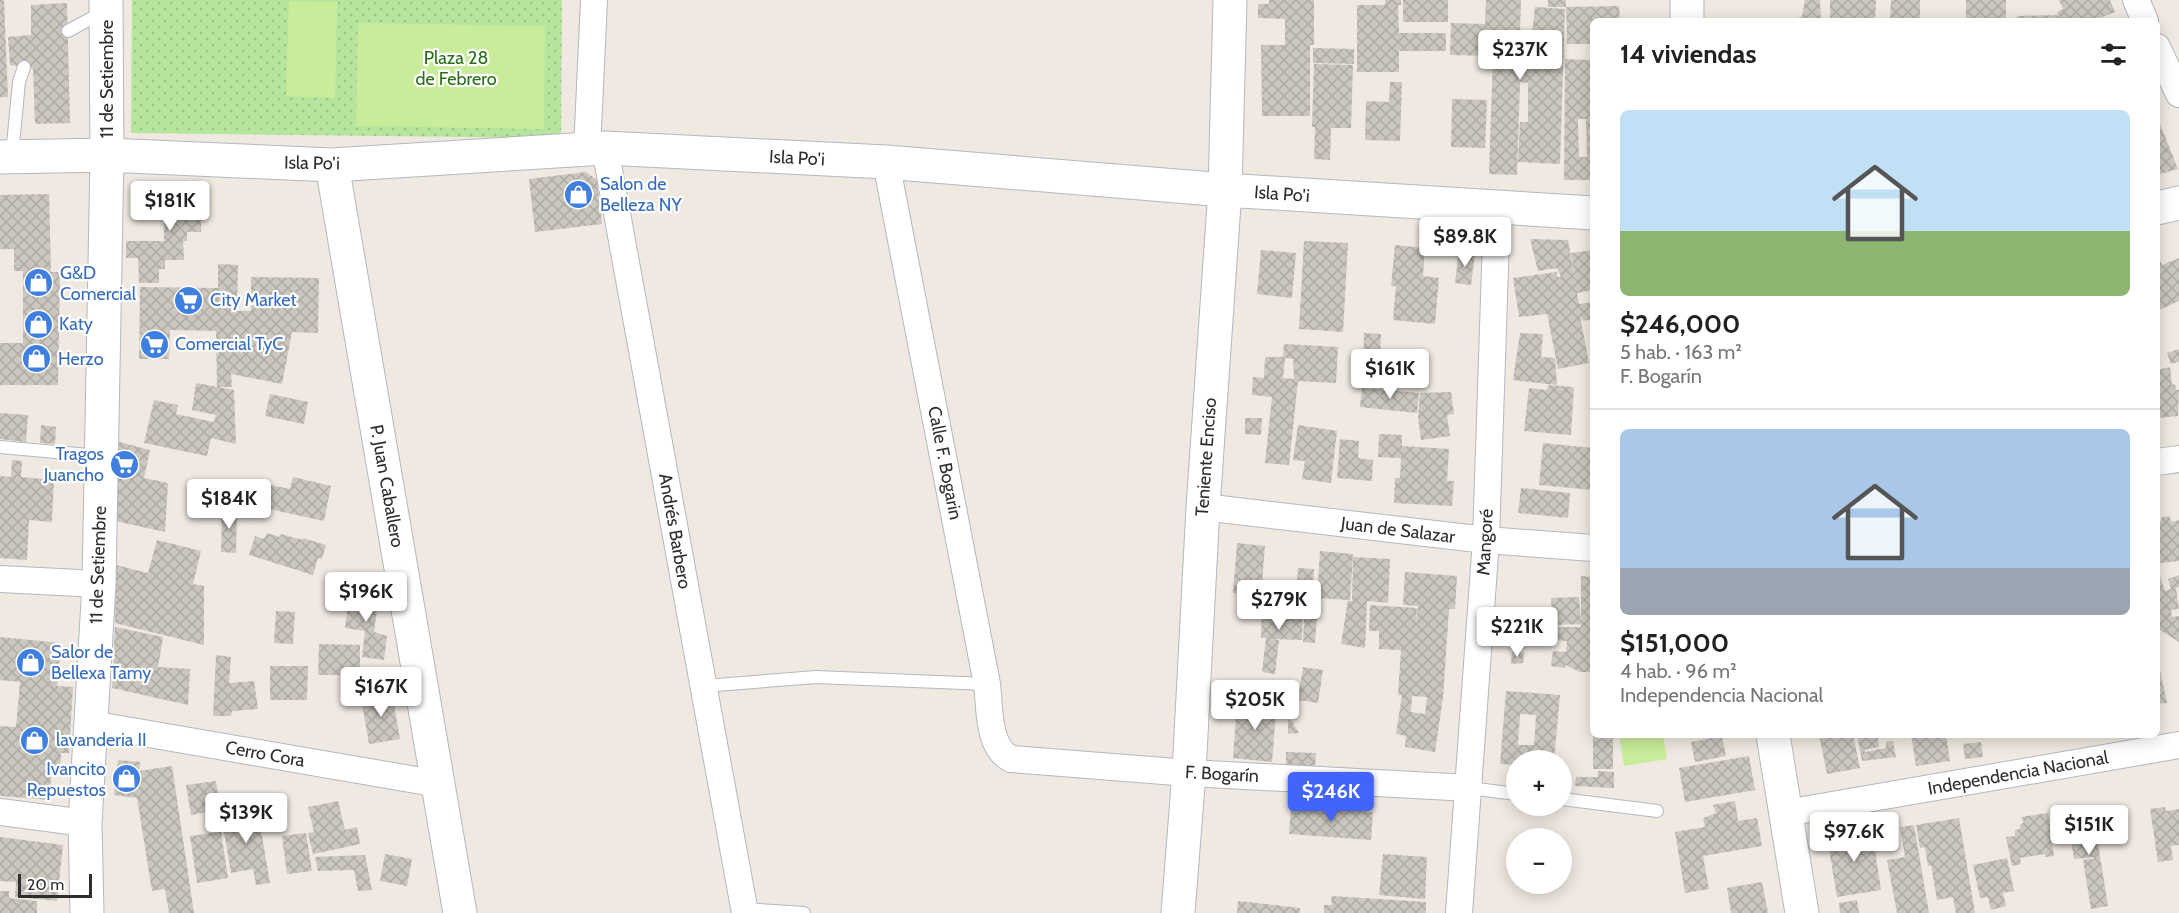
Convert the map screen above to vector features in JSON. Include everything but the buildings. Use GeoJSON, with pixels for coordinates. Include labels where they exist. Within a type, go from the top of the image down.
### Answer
{"type":"FeatureCollection","features":[{"type":"Feature","properties":{"kind":"street","name":"Andrés Barbero"},"geometry":{"type":"LineString","coordinates":[[594,0],[596,149],[704,686],[744,911]]}},
{"type":"Feature","properties":{"kind":"street","name":"Teniente Enciso"},"geometry":{"type":"LineString","coordinates":[[1178,913],[1189,773],[1203,507],[1225,190],[1230,0]]}},
{"type":"Feature","properties":{"kind":"street"},"geometry":{"type":"LineString","coordinates":[[1686,0],[1687,18]]}},
{"type":"Feature","properties":{"kind":"street"},"geometry":{"type":"LineString","coordinates":[[2136,0],[2144,18]]}},
{"type":"Feature","properties":{"kind":"street","name":"11 de Setiembre"},"geometry":{"type":"LineString","coordinates":[[87,913],[86,823],[99,584],[107,155],[106,5]]}},
{"type":"Feature","properties":{"kind":"street"},"geometry":{"type":"LineString","coordinates":[[2160,53],[2179,94]]}},
{"type":"Feature","properties":{"kind":"street","name":"Isla Po'i"},"geometry":{"type":"LineString","coordinates":[[6,157],[107,155],[332,165],[596,149],[886,162],[1225,190],[1590,213]]}},
{"type":"Feature","properties":{"kind":"street","name":"Calle F. Bogarin"},"geometry":{"type":"LineString","coordinates":[[886,162],[987,684],[994,740],[1001,752],[1011,759]]}},
{"type":"Feature","properties":{"kind":"street","name":"P. Juan Caballero"},"geometry":{"type":"LineString","coordinates":[[332,165],[460,913]]}},
{"type":"Feature","properties":{"kind":"street"},"geometry":{"type":"LineString","coordinates":[[2160,207],[2179,203]]}},
{"type":"Feature","properties":{"kind":"street","name":"Mangoré"},"geometry":{"type":"LineString","coordinates":[[1460,913],[1486,540],[1497,207]]}},
{"type":"Feature","properties":{"kind":"street"},"geometry":{"type":"LineString","coordinates":[[2160,462],[2179,459]]}},
{"type":"Feature","properties":{"kind":"street","name":"Juan de Salazar"},"geometry":{"type":"LineString","coordinates":[[1203,507],[1486,540],[1590,548]]}},
{"type":"Feature","properties":{"kind":"street"},"geometry":{"type":"LineString","coordinates":[[0,579],[99,584]]}},
{"type":"Feature","properties":{"kind":"street","name":"Cerro Cora"},"geometry":{"type":"LineString","coordinates":[[91,724],[439,784]]}},
{"type":"Feature","properties":{"kind":"street"},"geometry":{"type":"LineString","coordinates":[[1774,738],[1802,913]]}},
{"type":"Feature","properties":{"kind":"street","name":"Independencia Nacional"},"geometry":{"type":"LineString","coordinates":[[1786,813],[2179,746]]}},
{"type":"Feature","properties":{"kind":"street","name":"F. Bogarín"},"geometry":{"type":"LineString","coordinates":[[1011,759],[1189,773],[1469,788]]}},
{"type":"Feature","properties":{"kind":"street"},"geometry":{"type":"LineString","coordinates":[[0,812],[86,823]]}},
{"type":"Feature","properties":{"kind":"lane"},"geometry":{"type":"LineString","coordinates":[[68,31],[106,5]]}},
{"type":"Feature","properties":{"kind":"lane"},"geometry":{"type":"LineString","coordinates":[[6,157],[19,82],[24,67]]}},
{"type":"Feature","properties":{"kind":"lane"},"geometry":{"type":"LineString","coordinates":[[0,447],[101,456]]}},
{"type":"Feature","properties":{"kind":"lane"},"geometry":{"type":"LineString","coordinates":[[704,686],[816,677],[987,684]]}},
{"type":"Feature","properties":{"kind":"lane"},"geometry":{"type":"LineString","coordinates":[[1469,788],[1506,793]]}},
{"type":"Feature","properties":{"kind":"lane"},"geometry":{"type":"LineString","coordinates":[[1572,800],[1657,811]]}},
{"type":"Feature","properties":{"kind":"lane"},"geometry":{"type":"LineString","coordinates":[[744,911],[804,913]]}},
{"type":"Feature","properties":{"kind":"green space","name":"Plaza 28 de Febrero"},"geometry":{"type":"Polygon","coordinates":[[[132,0],[562,0],[561,138],[131,133],[132,0]]]}},
{"type":"Feature","properties":{"kind":"green space"},"geometry":{"type":"Polygon","coordinates":[[[289,1],[337,2],[335,98],[286,96],[289,1]]]}},
{"type":"Feature","properties":{"kind":"green space"},"geometry":{"type":"Polygon","coordinates":[[[358,23],[545,26],[544,129],[356,126],[358,23]]]}},
{"type":"Feature","properties":{"kind":"green space"},"geometry":{"type":"Polygon","coordinates":[[[1619,738],[1664,738],[1667,759],[1624,766],[1619,738]]]}},
{"type":"Feature","properties":{"kind":"place","name":"Salon de Belleza NY"},"geometry":{"type":"Point","coordinates":[579,194]}},
{"type":"Feature","properties":{"kind":"place","name":"G&D Comercial"},"geometry":{"type":"Point","coordinates":[39,283]}},
{"type":"Feature","properties":{"kind":"place","name":"City Market"},"geometry":{"type":"Point","coordinates":[189,300]}},
{"type":"Feature","properties":{"kind":"place","name":"Katy"},"geometry":{"type":"Point","coordinates":[38,324]}},
{"type":"Feature","properties":{"kind":"place","name":"Comercial TyC"},"geometry":{"type":"Point","coordinates":[154,344]}},
{"type":"Feature","properties":{"kind":"place","name":"Herzo"},"geometry":{"type":"Point","coordinates":[37,359]}},
{"type":"Feature","properties":{"kind":"place","name":"Tragos Juancho"},"geometry":{"type":"Point","coordinates":[125,464]}},
{"type":"Feature","properties":{"kind":"place","name":"Salor de Bellexa Tamy"},"geometry":{"type":"Point","coordinates":[30,662]}},
{"type":"Feature","properties":{"kind":"place","name":"lavanderia II"},"geometry":{"type":"Point","coordinates":[35,740]}},
{"type":"Feature","properties":{"kind":"place","name":"Ivancito Repuestos"},"geometry":{"type":"Point","coordinates":[127,779]}}]}
